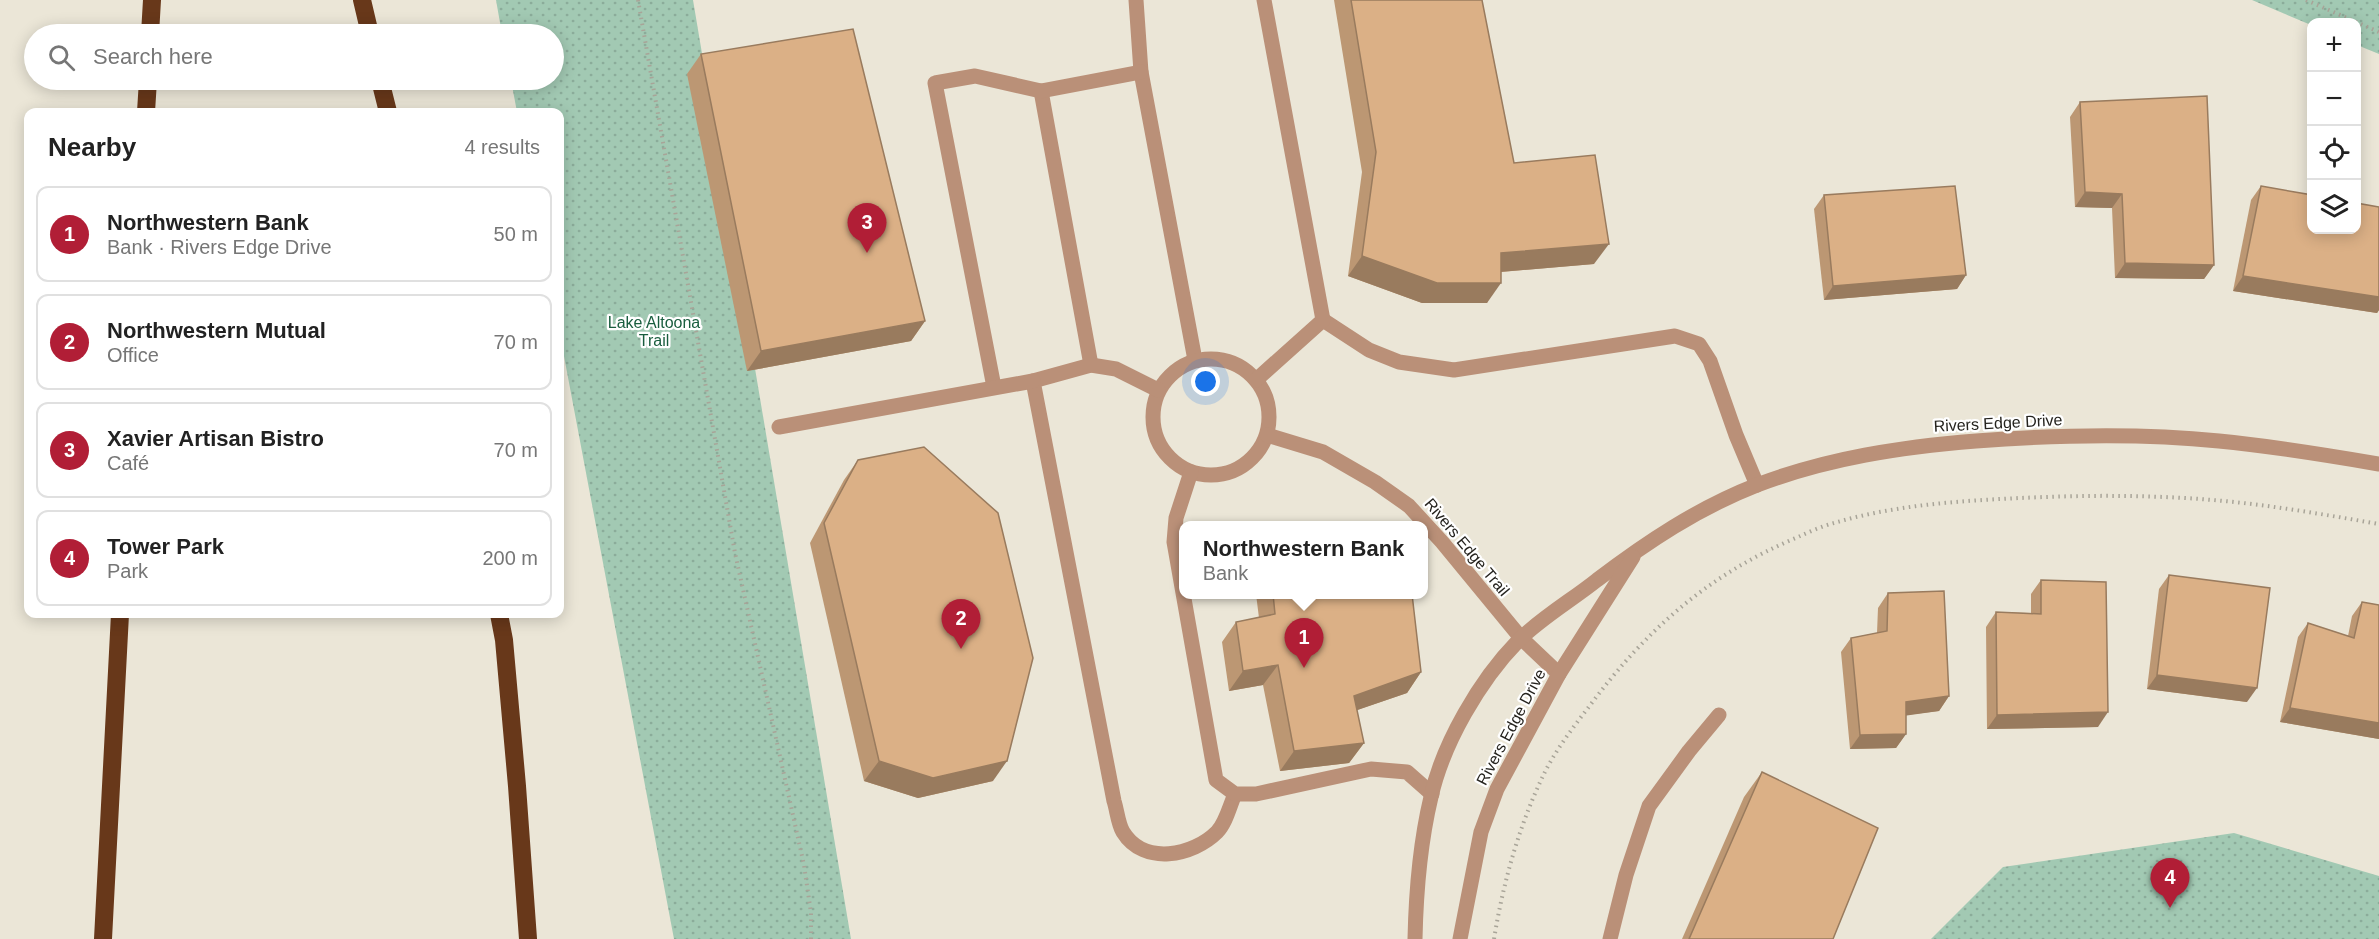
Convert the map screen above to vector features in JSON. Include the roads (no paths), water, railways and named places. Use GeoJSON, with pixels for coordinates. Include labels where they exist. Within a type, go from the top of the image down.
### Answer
{"type":"FeatureCollection","features":[{"type":"Feature","properties":{"kind":"highway"},"geometry":{"type":"LineString","coordinates":[[151,24],[152,0]]}},
{"type":"Feature","properties":{"kind":"highway"},"geometry":{"type":"LineString","coordinates":[[362,0],[368,24]]}},
{"type":"Feature","properties":{"kind":"highway"},"geometry":{"type":"LineString","coordinates":[[146,108],[147,90]]}},
{"type":"Feature","properties":{"kind":"highway"},"geometry":{"type":"LineString","coordinates":[[383,90],[387,108]]}},
{"type":"Feature","properties":{"kind":"highway"},"geometry":{"type":"LineString","coordinates":[[103,939],[120,618]]}},
{"type":"Feature","properties":{"kind":"highway"},"geometry":{"type":"LineString","coordinates":[[500,618],[504,640],[516,775],[528,939]]}},
{"type":"Feature","properties":{"kind":"street"},"geometry":{"type":"LineString","coordinates":[[1133,0],[1141,72],[1195,360]]}},
{"type":"Feature","properties":{"kind":"street"},"geometry":{"type":"LineString","coordinates":[[1264,0],[1323,320],[1369,350],[1399,362],[1454,369],[1675,336],[1699,344],[1710,361],[1736,435],[1757,485]]}},
{"type":"Feature","properties":{"kind":"street"},"geometry":{"type":"LineString","coordinates":[[994,387],[935,83],[975,76],[1041,91],[1141,72]]}},
{"type":"Feature","properties":{"kind":"street"},"geometry":{"type":"LineString","coordinates":[[1041,91],[1091,365]]}},
{"type":"Feature","properties":{"kind":"street"},"geometry":{"type":"LineString","coordinates":[[1256,380],[1323,320]]}},
{"type":"Feature","properties":{"kind":"street"},"geometry":{"type":"LineString","coordinates":[[1215,358],[1245,369],[1256,380],[1265,394],[1268,407],[1267,435],[1252,457],[1237,469],[1218,474],[1191,472],[1176,464],[1166,454],[1155,437],[1152,418],[1154,401],[1163,381],[1178,368],[1195,360],[1215,358]]}},
{"type":"Feature","properties":{"kind":"street"},"geometry":{"type":"LineString","coordinates":[[779,427],[1033,381],[1091,365],[1116,369],[1158,390]]}},
{"type":"Feature","properties":{"kind":"street"},"geometry":{"type":"LineString","coordinates":[[1033,381],[1114,801],[1123,832],[1141,850],[1170,855],[1194,849],[1219,831],[1235,794]]}},
{"type":"Feature","properties":{"kind":"street","name":"Rivers Edge Trail"},"geometry":{"type":"LineString","coordinates":[[1267,435],[1323,452],[1375,482],[1409,506],[1423,521]]}},
{"type":"Feature","properties":{"kind":"street","name":"Rivers Edge Drive"},"geometry":{"type":"LineString","coordinates":[[1415,939],[1425,829],[1432,794],[1465,712],[1501,659],[1521,638],[1638,549],[1692,515],[1757,485],[1815,466],[1873,452],[2021,438],[2128,436],[2217,440],[2379,464]]}},
{"type":"Feature","properties":{"kind":"street"},"geometry":{"type":"LineString","coordinates":[[1179,570],[1174,542],[1176,518],[1191,472]]}},
{"type":"Feature","properties":{"kind":"street","name":"Rivers Edge Trail"},"geometry":{"type":"LineString","coordinates":[[1428,527],[1521,638],[1559,674]]}},
{"type":"Feature","properties":{"kind":"street","name":"Rivers Edge Drive"},"geometry":{"type":"LineString","coordinates":[[1460,939],[1481,832],[1497,789],[1559,674],[1638,549]]}},
{"type":"Feature","properties":{"kind":"street"},"geometry":{"type":"LineString","coordinates":[[1184,599],[1216,780],[1235,794],[1256,794],[1371,768],[1407,772],[1432,794]]}},
{"type":"Feature","properties":{"kind":"street"},"geometry":{"type":"LineString","coordinates":[[1610,939],[1626,875],[1649,806],[1689,751],[1719,715]]}},
{"type":"Feature","properties":{"kind":"place","name":"Xavier Artisan Bistro"},"geometry":{"type":"Point","coordinates":[867,253]}},
{"type":"Feature","properties":{"kind":"place","name":"Northwestern Mutual"},"geometry":{"type":"Point","coordinates":[961,649]}},
{"type":"Feature","properties":{"kind":"place","name":"Northwestern Bank"},"geometry":{"type":"Point","coordinates":[1304,668]}},
{"type":"Feature","properties":{"kind":"place","name":"Tower Park"},"geometry":{"type":"Point","coordinates":[2170,908]}},
{"type":"Feature","properties":{"kind":"park label","name":"Lake Altoona Trail"},"geometry":{"type":"Point","coordinates":[654,331]}}]}
